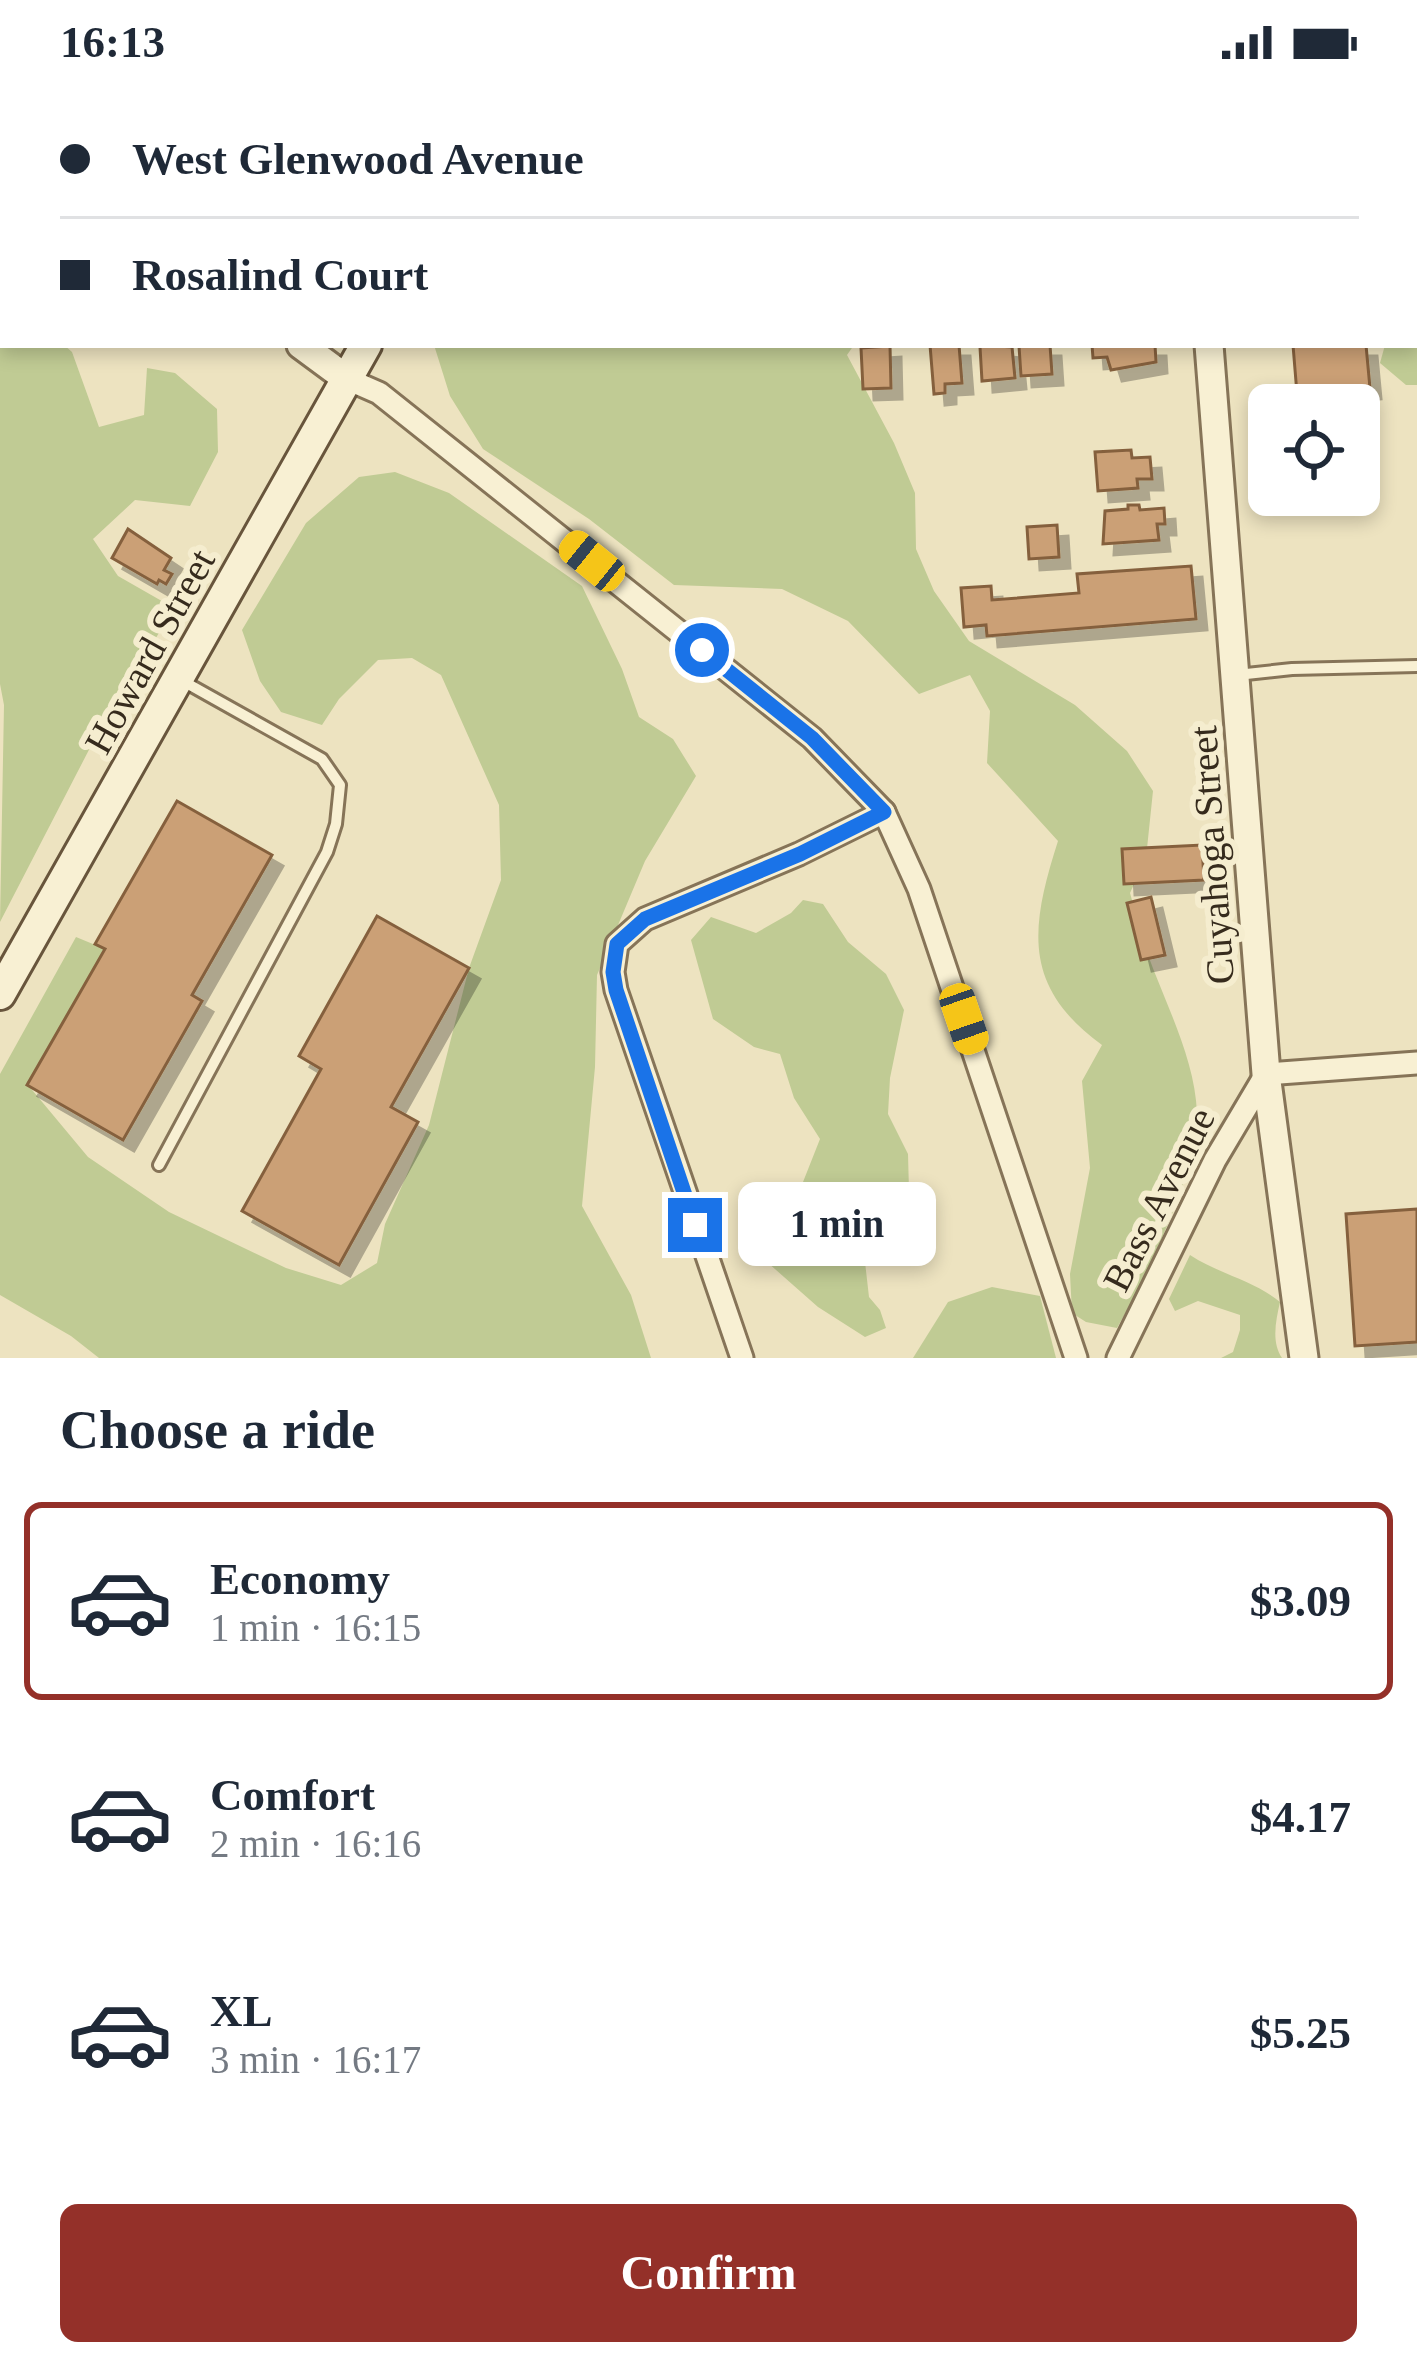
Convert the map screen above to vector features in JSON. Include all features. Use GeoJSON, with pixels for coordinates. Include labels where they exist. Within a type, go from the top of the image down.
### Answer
{"type":"FeatureCollection","features":[{"type":"Feature","properties":{"kind":"main road","name":"Howard Street"},"geometry":{"type":"LineString","coordinates":[[0,994],[364,348]]}},
{"type":"Feature","properties":{"kind":"street"},"geometry":{"type":"LineString","coordinates":[[305,348],[347,379],[379,393],[793,723],[884,812],[919,889],[1076,1358]]}},
{"type":"Feature","properties":{"kind":"street","name":"Cuyahoga Street"},"geometry":{"type":"LineString","coordinates":[[1209,348],[1266,1074],[1304,1358]]}},
{"type":"Feature","properties":{"kind":"street"},"geometry":{"type":"LineString","coordinates":[[742,1358],[616,990],[617,944],[645,919],[800,854],[884,812]]}},
{"type":"Feature","properties":{"kind":"street"},"geometry":{"type":"LineString","coordinates":[[1266,1074],[1417,1063]]}},
{"type":"Feature","properties":{"kind":"street","name":"Bass Avenue"},"geometry":{"type":"LineString","coordinates":[[1118,1358],[1215,1160],[1266,1074]]}},
{"type":"Feature","properties":{"kind":"lane"},"geometry":{"type":"LineString","coordinates":[[1237,675],[1417,666]]}},
{"type":"Feature","properties":{"kind":"lane"},"geometry":{"type":"LineString","coordinates":[[159,1165],[327,852],[340,785],[322,759],[178,679]]}},
{"type":"Feature","properties":{"kind":"green space"},"geometry":{"type":"Polygon","coordinates":[[[0,348],[67,348],[99,427],[144,415],[147,368],[175,373],[217,409],[218,452],[190,506],[135,500],[93,539],[118,576],[174,608],[93,742],[0,922],[4,705],[0,684],[0,348]]]}},
{"type":"Feature","properties":{"kind":"green space"},"geometry":{"type":"Polygon","coordinates":[[[435,348],[852,348],[847,355],[915,493],[916,549],[934,591],[969,641],[1075,705],[1127,751],[1153,791],[1146,858],[1130,893],[1185,1052],[1197,1113],[1180,1192],[1117,1328],[1086,1322],[1072,1313],[1070,1274],[1090,1168],[1082,1081],[1102,1045],[1057,1001],[1039,954],[1042,901],[1058,841],[987,763],[990,711],[970,675],[919,694],[848,621],[782,589],[674,585],[589,519],[483,449],[450,396],[435,348]]]}},
{"type":"Feature","properties":{"kind":"green space"},"geometry":{"type":"Polygon","coordinates":[[[1384,348],[1417,348],[1417,385],[1406,385],[1380,363],[1384,348]]]}},
{"type":"Feature","properties":{"kind":"green space"},"geometry":{"type":"Polygon","coordinates":[[[395,472],[449,493],[582,586],[639,717],[673,739],[696,776],[645,861],[597,975],[595,1067],[582,1206],[631,1295],[651,1358],[99,1358],[0,1295],[0,1074],[76,937],[105,949],[28,1085],[88,1157],[169,1212],[286,1268],[341,1285],[377,1263],[385,1224],[429,1125],[469,968],[501,880],[499,805],[441,675],[412,658],[378,660],[339,699],[322,725],[281,712],[260,681],[242,630],[306,523],[359,477],[395,472]]]}},
{"type":"Feature","properties":{"kind":"green space"},"geometry":{"type":"Polygon","coordinates":[[[803,900],[823,904],[848,942],[886,974],[904,1010],[888,1114],[908,1154],[909,1191],[865,1262],[869,1297],[886,1328],[865,1337],[818,1307],[767,1262],[771,1225],[803,1182],[820,1139],[794,1098],[780,1054],[754,1047],[713,1019],[691,940],[711,917],[756,933],[791,913],[803,900]]]}},
{"type":"Feature","properties":{"kind":"green space"},"geometry":{"type":"Polygon","coordinates":[[[1190,1255],[1280,1302],[1275,1338],[1282,1358],[1221,1358],[1233,1352],[1240,1315],[1198,1301],[1175,1311],[1169,1299],[1190,1255]]]}},
{"type":"Feature","properties":{"kind":"green space"},"geometry":{"type":"Polygon","coordinates":[[[992,1287],[1040,1296],[1056,1358],[913,1358],[948,1302],[992,1287]]]}},
{"type":"Feature","properties":{"kind":"building"},"geometry":{"type":"Polygon","coordinates":[[[861,348],[890,348],[891,388],[863,389],[861,348]]]}},
{"type":"Feature","properties":{"kind":"building"},"geometry":{"type":"Polygon","coordinates":[[[930,348],[959,348],[962,383],[945,384],[945,393],[934,394],[930,348]]]}},
{"type":"Feature","properties":{"kind":"building"},"geometry":{"type":"Polygon","coordinates":[[[980,348],[1012,348],[1015,378],[982,381],[980,348]]]}},
{"type":"Feature","properties":{"kind":"building"},"geometry":{"type":"Polygon","coordinates":[[[1019,348],[1050,348],[1052,374],[1021,376],[1019,348]]]}},
{"type":"Feature","properties":{"kind":"building"},"geometry":{"type":"Polygon","coordinates":[[[1092,348],[1155,348],[1156,362],[1111,370],[1107,357],[1093,358],[1092,348]]]}},
{"type":"Feature","properties":{"kind":"building"},"geometry":{"type":"Polygon","coordinates":[[[1293,348],[1366,348],[1370,384],[1296,384],[1293,348]]]}},
{"type":"Feature","properties":{"kind":"building"},"geometry":{"type":"Polygon","coordinates":[[[1131,450],[1132,458],[1150,457],[1152,479],[1137,479],[1138,488],[1098,491],[1095,452],[1131,450]]]}},
{"type":"Feature","properties":{"kind":"building"},"geometry":{"type":"Polygon","coordinates":[[[1128,505],[1139,505],[1140,510],[1164,508],[1165,524],[1157,524],[1159,540],[1103,544],[1105,511],[1128,509],[1128,505]]]}},
{"type":"Feature","properties":{"kind":"building"},"geometry":{"type":"Polygon","coordinates":[[[1057,525],[1059,557],[1029,559],[1027,527],[1057,525]]]}},
{"type":"Feature","properties":{"kind":"building"},"geometry":{"type":"Polygon","coordinates":[[[128,529],[171,558],[164,570],[172,574],[166,584],[159,580],[157,584],[112,558],[128,529]]]}},
{"type":"Feature","properties":{"kind":"building"},"geometry":{"type":"Polygon","coordinates":[[[1191,566],[1196,619],[987,636],[986,625],[964,627],[961,588],[991,586],[992,600],[1079,593],[1077,574],[1191,566]]]}},
{"type":"Feature","properties":{"kind":"building"},"geometry":{"type":"Polygon","coordinates":[[[177,801],[272,855],[192,995],[202,1001],[123,1140],[27,1085],[105,949],[95,944],[177,801]]]}},
{"type":"Feature","properties":{"kind":"building"},"geometry":{"type":"Polygon","coordinates":[[[1202,845],[1204,880],[1124,884],[1122,849],[1202,845]]]}},
{"type":"Feature","properties":{"kind":"building"},"geometry":{"type":"Polygon","coordinates":[[[1151,897],[1165,955],[1141,960],[1127,903],[1151,897]]]}},
{"type":"Feature","properties":{"kind":"building"},"geometry":{"type":"Polygon","coordinates":[[[377,916],[469,968],[391,1107],[418,1122],[339,1265],[242,1211],[321,1069],[299,1056],[377,916]]]}},
{"type":"Feature","properties":{"kind":"building"},"geometry":{"type":"Polygon","coordinates":[[[1417,1209],[1417,1342],[1355,1346],[1346,1214],[1417,1209]]]}},
{"type":"Feature","properties":{"kind":"route"},"geometry":{"type":"LineString","coordinates":[[695,1225],[616,990],[617,944],[645,919],[800,854],[884,812],[812,738],[702,650]]}}]}
